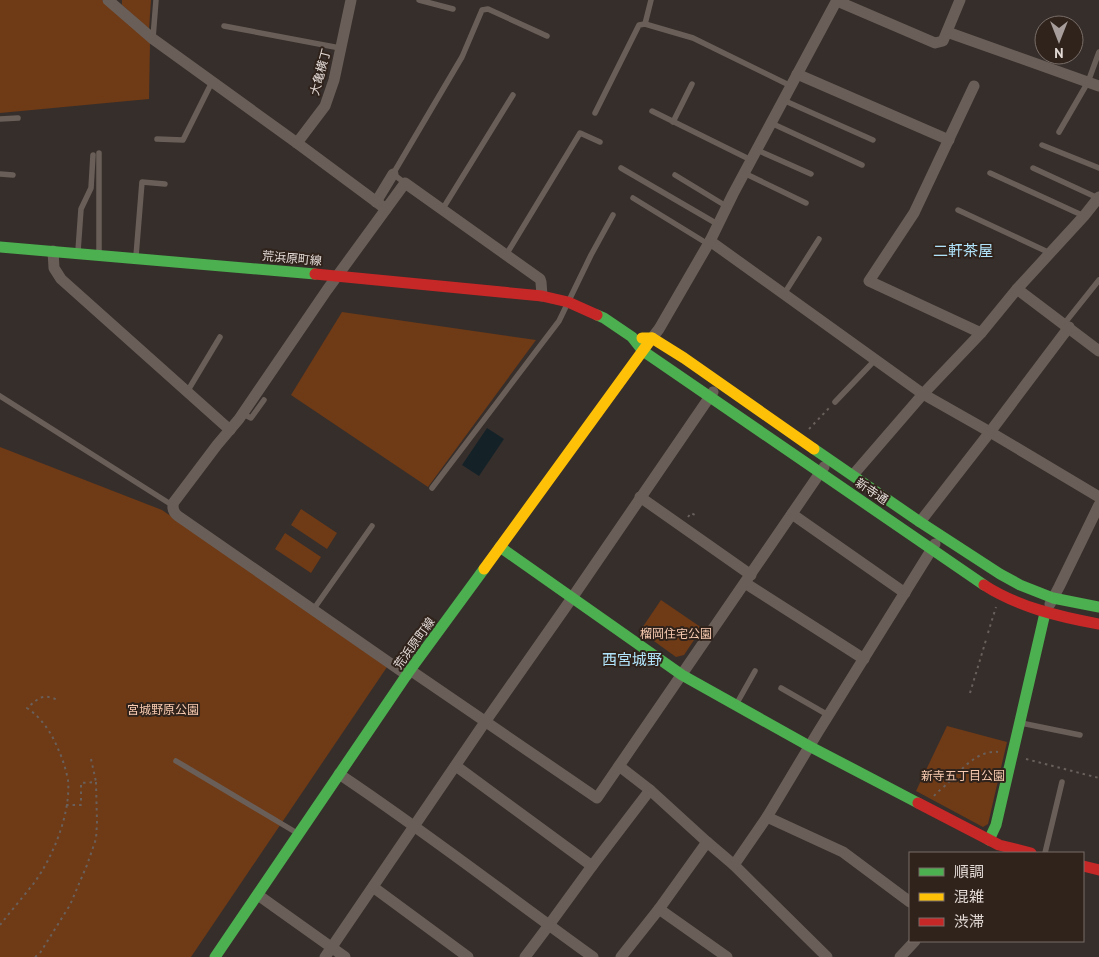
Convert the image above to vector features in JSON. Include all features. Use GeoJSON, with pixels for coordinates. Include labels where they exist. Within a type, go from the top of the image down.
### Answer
{"type":"FeatureCollection","features":[{"type":"Feature","properties":{"kind":"street","name":"大亀横丁"},"geometry":{"type":"LineString","coordinates":[[297,143],[325,106],[334,80],[351,0]]}},
{"type":"Feature","properties":{"kind":"street"},"geometry":{"type":"LineString","coordinates":[[632,337],[652,338],[659,329],[719,225],[726,206],[836,0],[935,43],[943,41],[960,0]]}},
{"type":"Feature","properties":{"kind":"street"},"geometry":{"type":"LineString","coordinates":[[114,3],[153,39],[386,209]]}},
{"type":"Feature","properties":{"kind":"street"},"geometry":{"type":"LineString","coordinates":[[947,32],[1094,84]]}},
{"type":"Feature","properties":{"kind":"street"},"geometry":{"type":"LineString","coordinates":[[797,74],[949,140]]}},
{"type":"Feature","properties":{"kind":"street"},"geometry":{"type":"LineString","coordinates":[[974,86],[914,212],[869,281],[981,333]]}},
{"type":"Feature","properties":{"kind":"street"},"geometry":{"type":"LineString","coordinates":[[376,202],[393,174]]}},
{"type":"Feature","properties":{"kind":"street"},"geometry":{"type":"LineString","coordinates":[[542,296],[542,282],[540,279],[405,183],[325,294],[243,414],[211,452],[174,502],[172,505],[173,510],[178,516],[313,610],[485,722],[597,798],[829,459]]}},
{"type":"Feature","properties":{"kind":"street"},"geometry":{"type":"LineString","coordinates":[[853,475],[1099,198]]}},
{"type":"Feature","properties":{"kind":"street"},"geometry":{"type":"LineString","coordinates":[[709,243],[784,294],[923,394],[1099,497]]}},
{"type":"Feature","properties":{"kind":"street","name":"荒浜原町線"},"geometry":{"type":"LineString","coordinates":[[0,247],[338,276],[542,296],[568,302],[604,318],[632,337],[643,350]]}},
{"type":"Feature","properties":{"kind":"street"},"geometry":{"type":"LineString","coordinates":[[53,252],[54,268],[61,280],[230,430]]}},
{"type":"Feature","properties":{"kind":"street"},"geometry":{"type":"LineString","coordinates":[[1017,289],[1099,351]]}},
{"type":"Feature","properties":{"kind":"street"},"geometry":{"type":"LineString","coordinates":[[920,522],[990,432],[1066,326]]}},
{"type":"Feature","properties":{"kind":"street","name":"荒浜原町線"},"geometry":{"type":"LineString","coordinates":[[215,957],[409,673],[652,338]]}},
{"type":"Feature","properties":{"kind":"street","name":"新寺通"},"geometry":{"type":"LineString","coordinates":[[652,338],[920,522],[1000,574],[1020,585],[1053,598],[1099,607]]}},
{"type":"Feature","properties":{"kind":"street","name":"新寺通"},"geometry":{"type":"LineString","coordinates":[[643,350],[992,590],[1045,613],[1099,624]]}},
{"type":"Feature","properties":{"kind":"street"},"geometry":{"type":"LineString","coordinates":[[328,952],[719,383]]}},
{"type":"Feature","properties":{"kind":"street"},"geometry":{"type":"LineString","coordinates":[[640,497],[748,579],[864,659]]}},
{"type":"Feature","properties":{"kind":"street"},"geometry":{"type":"LineString","coordinates":[[993,846],[996,825],[1045,613],[1099,505]]}},
{"type":"Feature","properties":{"kind":"street"},"geometry":{"type":"LineString","coordinates":[[792,514],[905,592]]}},
{"type":"Feature","properties":{"kind":"street"},"geometry":{"type":"LineString","coordinates":[[734,865],[767,817],[828,715],[941,536]]}},
{"type":"Feature","properties":{"kind":"street"},"geometry":{"type":"LineString","coordinates":[[500,547],[682,674],[809,746],[993,846],[1026,852]]}},
{"type":"Feature","properties":{"kind":"street"},"geometry":{"type":"LineString","coordinates":[[456,766],[592,866]]}},
{"type":"Feature","properties":{"kind":"street"},"geometry":{"type":"LineString","coordinates":[[619,766],[650,790],[734,865],[824,956]]}},
{"type":"Feature","properties":{"kind":"street"},"geometry":{"type":"LineString","coordinates":[[339,774],[415,825],[594,957]]}},
{"type":"Feature","properties":{"kind":"street"},"geometry":{"type":"LineString","coordinates":[[525,957],[650,790]]}},
{"type":"Feature","properties":{"kind":"street"},"geometry":{"type":"LineString","coordinates":[[767,817],[843,852],[909,901]]}},
{"type":"Feature","properties":{"kind":"street"},"geometry":{"type":"LineString","coordinates":[[621,957],[707,842]]}},
{"type":"Feature","properties":{"kind":"street"},"geometry":{"type":"LineString","coordinates":[[1084,866],[1099,870]]}},
{"type":"Feature","properties":{"kind":"street"},"geometry":{"type":"LineString","coordinates":[[373,887],[468,957]]}},
{"type":"Feature","properties":{"kind":"street"},"geometry":{"type":"LineString","coordinates":[[258,895],[328,952],[345,957]]}},
{"type":"Feature","properties":{"kind":"street"},"geometry":{"type":"LineString","coordinates":[[659,908],[727,957]]}},
{"type":"Feature","properties":{"kind":"street"},"geometry":{"type":"LineString","coordinates":[[900,957],[913,942]]}},
{"type":"Feature","properties":{"kind":"lane"},"geometry":{"type":"LineString","coordinates":[[153,39],[156,0]]}},
{"type":"Feature","properties":{"kind":"lane"},"geometry":{"type":"LineString","coordinates":[[419,0],[453,9]]}},
{"type":"Feature","properties":{"kind":"lane"},"geometry":{"type":"LineString","coordinates":[[645,24],[650,0]]}},
{"type":"Feature","properties":{"kind":"lane"},"geometry":{"type":"LineString","coordinates":[[405,183],[393,174],[462,57],[482,10],[488,10],[547,36]]}},
{"type":"Feature","properties":{"kind":"lane"},"geometry":{"type":"LineString","coordinates":[[595,113],[639,25],[645,24],[692,38],[791,86]]}},
{"type":"Feature","properties":{"kind":"lane"},"geometry":{"type":"LineString","coordinates":[[224,26],[340,48]]}},
{"type":"Feature","properties":{"kind":"lane"},"geometry":{"type":"LineString","coordinates":[[1058,132],[1094,84],[1099,52]]}},
{"type":"Feature","properties":{"kind":"lane"},"geometry":{"type":"LineString","coordinates":[[157,138],[183,140],[212,82]]}},
{"type":"Feature","properties":{"kind":"lane"},"geometry":{"type":"LineString","coordinates":[[673,122],[692,84]]}},
{"type":"Feature","properties":{"kind":"lane"},"geometry":{"type":"LineString","coordinates":[[442,210],[513,95]]}},
{"type":"Feature","properties":{"kind":"lane"},"geometry":{"type":"LineString","coordinates":[[784,100],[873,140]]}},
{"type":"Feature","properties":{"kind":"lane"},"geometry":{"type":"LineString","coordinates":[[652,111],[673,122],[754,155],[811,174]]}},
{"type":"Feature","properties":{"kind":"lane"},"geometry":{"type":"LineString","coordinates":[[0,119],[18,118]]}},
{"type":"Feature","properties":{"kind":"lane"},"geometry":{"type":"LineString","coordinates":[[771,123],[862,165]]}},
{"type":"Feature","properties":{"kind":"lane"},"geometry":{"type":"LineString","coordinates":[[506,255],[580,133],[600,142]]}},
{"type":"Feature","properties":{"kind":"lane"},"geometry":{"type":"LineString","coordinates":[[1042,145],[1099,168]]}},
{"type":"Feature","properties":{"kind":"lane"},"geometry":{"type":"LineString","coordinates":[[78,253],[81,209],[91,188],[96,154],[99,255]]}},
{"type":"Feature","properties":{"kind":"lane"},"geometry":{"type":"LineString","coordinates":[[622,168],[719,225]]}},
{"type":"Feature","properties":{"kind":"lane"},"geometry":{"type":"LineString","coordinates":[[1033,168],[1099,198]]}},
{"type":"Feature","properties":{"kind":"lane"},"geometry":{"type":"LineString","coordinates":[[990,173],[1084,216]]}},
{"type":"Feature","properties":{"kind":"lane"},"geometry":{"type":"LineString","coordinates":[[0,174],[13,175]]}},
{"type":"Feature","properties":{"kind":"lane"},"geometry":{"type":"LineString","coordinates":[[744,174],[806,203]]}},
{"type":"Feature","properties":{"kind":"lane"},"geometry":{"type":"LineString","coordinates":[[675,175],[726,206]]}},
{"type":"Feature","properties":{"kind":"lane"},"geometry":{"type":"LineString","coordinates":[[136,258],[142,182],[166,184]]}},
{"type":"Feature","properties":{"kind":"lane"},"geometry":{"type":"LineString","coordinates":[[633,198],[709,243]]}},
{"type":"Feature","properties":{"kind":"lane"},"geometry":{"type":"LineString","coordinates":[[958,210],[1050,253]]}},
{"type":"Feature","properties":{"kind":"lane"},"geometry":{"type":"LineString","coordinates":[[432,488],[559,321],[591,255],[614,215]]}},
{"type":"Feature","properties":{"kind":"lane"},"geometry":{"type":"LineString","coordinates":[[784,294],[819,239]]}},
{"type":"Feature","properties":{"kind":"lane"},"geometry":{"type":"LineString","coordinates":[[1066,326],[1099,280]]}},
{"type":"Feature","properties":{"kind":"lane"},"geometry":{"type":"LineString","coordinates":[[187,392],[220,337]]}},
{"type":"Feature","properties":{"kind":"lane"},"geometry":{"type":"LineString","coordinates":[[835,402],[875,360]]}},
{"type":"Feature","properties":{"kind":"lane"},"geometry":{"type":"LineString","coordinates":[[0,396],[172,505]]}},
{"type":"Feature","properties":{"kind":"lane"},"geometry":{"type":"LineString","coordinates":[[243,414],[251,418],[264,400]]}},
{"type":"Feature","properties":{"kind":"lane"},"geometry":{"type":"LineString","coordinates":[[313,610],[372,526]]}},
{"type":"Feature","properties":{"kind":"lane"},"geometry":{"type":"LineString","coordinates":[[736,705],[755,671]]}},
{"type":"Feature","properties":{"kind":"lane"},"geometry":{"type":"LineString","coordinates":[[781,688],[828,715]]}},
{"type":"Feature","properties":{"kind":"lane"},"geometry":{"type":"LineString","coordinates":[[1019,723],[1080,735]]}},
{"type":"Feature","properties":{"kind":"lane"},"geometry":{"type":"LineString","coordinates":[[176,761],[298,834]]}},
{"type":"Feature","properties":{"kind":"lane"},"geometry":{"type":"LineString","coordinates":[[1045,852],[1062,782]]}},
{"type":"Feature","properties":{"kind":"path"},"geometry":{"type":"LineString","coordinates":[[809,429],[835,402]]}},
{"type":"Feature","properties":{"kind":"path"},"geometry":{"type":"LineString","coordinates":[[988,633],[997,605]]}},
{"type":"Feature","properties":{"kind":"path"},"geometry":{"type":"LineString","coordinates":[[970,693],[986,640]]}},
{"type":"Feature","properties":{"kind":"path"},"geometry":{"type":"LineString","coordinates":[[0,925],[35,882],[50,857],[61,830],[68,779],[55,742],[47,728],[37,715],[27,708],[40,697],[48,696],[58,700]]}},
{"type":"Feature","properties":{"kind":"path"},"geometry":{"type":"LineString","coordinates":[[931,800],[963,767],[981,755],[991,752],[1099,778]]}},
{"type":"Feature","properties":{"kind":"path"},"geometry":{"type":"LineString","coordinates":[[35,957],[40,953],[70,905],[96,839],[96,782],[91,759]]}},
{"type":"Feature","properties":{"kind":"path"},"geometry":{"type":"LineString","coordinates":[[66,804],[81,805],[81,784],[96,782]]}},
{"type":"Feature","properties":{"kind":"green space"},"geometry":{"type":"Polygon","coordinates":[[[0,0],[102,0],[150,43],[149,99],[0,113],[0,0]]]}},
{"type":"Feature","properties":{"kind":"green space"},"geometry":{"type":"Polygon","coordinates":[[[122,0],[151,0],[149,29],[122,5],[122,0]]]}},
{"type":"Feature","properties":{"kind":"green space"},"geometry":{"type":"Polygon","coordinates":[[[342,312],[536,340],[428,487],[291,395],[342,312]]]}},
{"type":"Feature","properties":{"kind":"green space","name":"宮城野原公園"},"geometry":{"type":"Polygon","coordinates":[[[0,447],[162,510],[387,667],[191,957],[0,957],[0,447]]]}},
{"type":"Feature","properties":{"kind":"green space"},"geometry":{"type":"Polygon","coordinates":[[[301,509],[337,533],[327,549],[291,525],[301,509]]]}},
{"type":"Feature","properties":{"kind":"green space"},"geometry":{"type":"Polygon","coordinates":[[[285,533],[321,557],[311,573],[275,549],[285,533]]]}},
{"type":"Feature","properties":{"kind":"green space","name":"榴岡住宅公園"},"geometry":{"type":"Polygon","coordinates":[[[661,600],[702,628],[684,655],[676,657],[640,631],[661,600]]]}},
{"type":"Feature","properties":{"kind":"green space","name":"新寺五丁目公園"},"geometry":{"type":"Polygon","coordinates":[[[947,726],[1007,742],[988,824],[983,827],[916,791],[947,726]]]}},
{"type":"Feature","properties":{"kind":"shaded area"},"geometry":{"type":"Polygon","coordinates":[[[487,428],[504,439],[479,476],[462,465],[487,428]]]}},
{"type":"Feature","properties":{"kind":"traffic: fast"},"geometry":{"type":"LineString","coordinates":[[0,247],[315,274]]}},
{"type":"Feature","properties":{"kind":"traffic: fast"},"geometry":{"type":"LineString","coordinates":[[597,315],[632,337],[643,351],[984,585]]}},
{"type":"Feature","properties":{"kind":"traffic: fast"},"geometry":{"type":"LineString","coordinates":[[814,449],[1000,574],[1020,585],[1053,598],[1099,607]]}},
{"type":"Feature","properties":{"kind":"traffic: fast"},"geometry":{"type":"LineString","coordinates":[[500,547],[682,675],[809,746],[918,803]]}},
{"type":"Feature","properties":{"kind":"traffic: fast"},"geometry":{"type":"LineString","coordinates":[[215,957],[410,670],[484,569]]}},
{"type":"Feature","properties":{"kind":"traffic: fast"},"geometry":{"type":"LineString","coordinates":[[989,840],[996,825],[1045,613]]}},
{"type":"Feature","properties":{"kind":"traffic: slow"},"geometry":{"type":"LineString","coordinates":[[642,338],[652,338],[684,358],[814,449]]}},
{"type":"Feature","properties":{"kind":"traffic: slow"},"geometry":{"type":"LineString","coordinates":[[484,569],[652,338]]}},
{"type":"Feature","properties":{"kind":"traffic: jam"},"geometry":{"type":"LineString","coordinates":[[315,274],[542,296],[568,302],[597,315]]}},
{"type":"Feature","properties":{"kind":"traffic: jam"},"geometry":{"type":"LineString","coordinates":[[984,585],[1025,605],[1069,618],[1099,624]]}},
{"type":"Feature","properties":{"kind":"traffic: jam"},"geometry":{"type":"LineString","coordinates":[[918,803],[999,845],[1027,852]]}},
{"type":"Feature","properties":{"kind":"traffic: jam"},"geometry":{"type":"LineString","coordinates":[[1084,866],[1099,870]]}},
{"type":"Feature","properties":{"kind":"district","name":"二軒茶屋"},"geometry":{"type":"Point","coordinates":[963,250]}},
{"type":"Feature","properties":{"kind":"district","name":"西宮城野"},"geometry":{"type":"Point","coordinates":[632,659]}}]}
